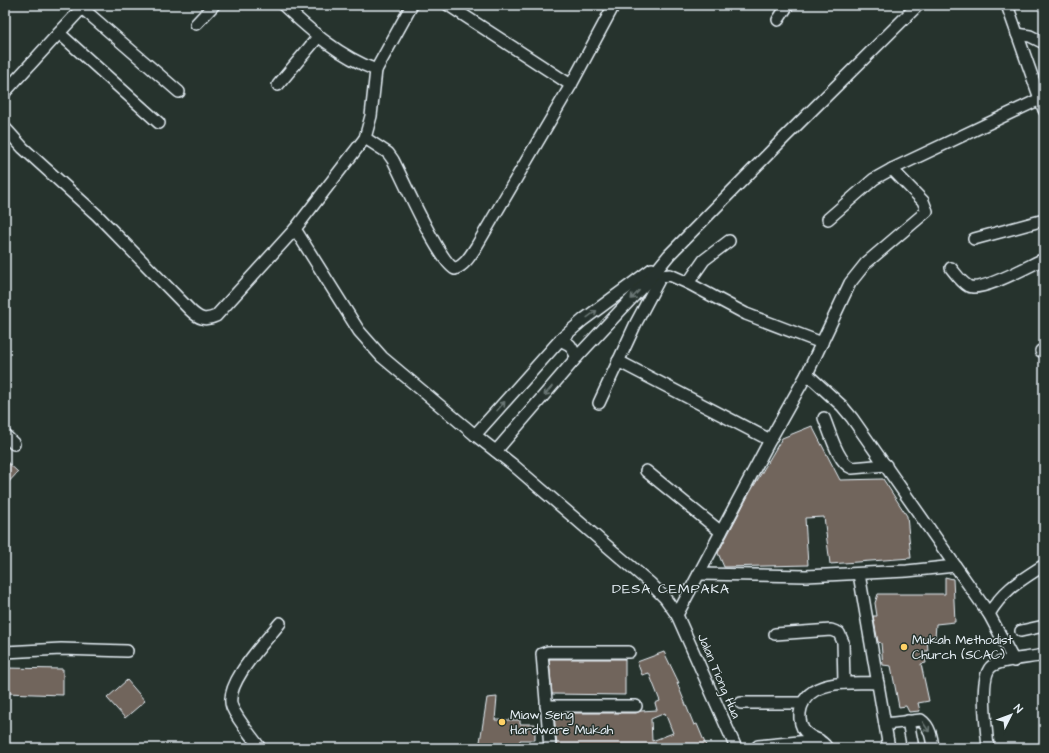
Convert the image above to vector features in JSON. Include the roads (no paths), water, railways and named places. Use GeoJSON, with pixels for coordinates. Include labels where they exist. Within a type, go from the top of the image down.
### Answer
{"type":"FeatureCollection","features":[{"type":"Feature","properties":{"kind":"street"},"geometry":{"type":"LineString","coordinates":[[196,24],[214,5]]}},
{"type":"Feature","properties":{"kind":"street"},"geometry":{"type":"LineString","coordinates":[[283,5],[318,37],[345,57],[376,70]]}},
{"type":"Feature","properties":{"kind":"street"},"geometry":{"type":"LineString","coordinates":[[5,128],[23,148],[97,215],[190,310],[201,318],[207,320],[216,316],[295,229],[365,138],[371,116],[376,70],[412,5]]}},
{"type":"Feature","properties":{"kind":"street"},"geometry":{"type":"LineString","coordinates":[[448,5],[571,85]]}},
{"type":"Feature","properties":{"kind":"street"},"geometry":{"type":"LineString","coordinates":[[365,138],[388,153],[393,160],[438,248],[450,267],[455,269],[462,266],[471,254],[571,85],[614,5]]}},
{"type":"Feature","properties":{"kind":"street"},"geometry":{"type":"LineString","coordinates":[[778,20],[788,5]]}},
{"type":"Feature","properties":{"kind":"street"},"geometry":{"type":"LineString","coordinates":[[496,451],[577,357],[647,282],[669,255],[785,136],[918,5]]}},
{"type":"Feature","properties":{"kind":"street"},"geometry":{"type":"LineString","coordinates":[[1007,5],[1044,110]]}},
{"type":"Feature","properties":{"kind":"street"},"geometry":{"type":"LineString","coordinates":[[5,92],[83,6],[179,92]]}},
{"type":"Feature","properties":{"kind":"street"},"geometry":{"type":"LineString","coordinates":[[59,33],[159,123]]}},
{"type":"Feature","properties":{"kind":"street"},"geometry":{"type":"LineString","coordinates":[[1017,34],[1030,36],[1044,43]]}},
{"type":"Feature","properties":{"kind":"street"},"geometry":{"type":"LineString","coordinates":[[278,85],[318,37]]}},
{"type":"Feature","properties":{"kind":"street"},"geometry":{"type":"LineString","coordinates":[[828,219],[874,179],[892,168],[1040,99]]}},
{"type":"Feature","properties":{"kind":"street"},"geometry":{"type":"LineString","coordinates":[[678,615],[770,440],[807,374],[850,283],[866,263],[927,211],[923,201],[892,168]]}},
{"type":"Feature","properties":{"kind":"street"},"geometry":{"type":"LineString","coordinates":[[974,239],[1044,220]]}},
{"type":"Feature","properties":{"kind":"street","name":"Jalan Tiong Hua"},"geometry":{"type":"LineString","coordinates":[[295,229],[368,343],[382,357],[496,451],[658,590],[678,615],[736,748]]}},
{"type":"Feature","properties":{"kind":"street"},"geometry":{"type":"LineString","coordinates":[[688,283],[704,260],[729,241]]}},
{"type":"Feature","properties":{"kind":"street"},"geometry":{"type":"LineString","coordinates":[[475,435],[560,340],[669,255]]}},
{"type":"Feature","properties":{"kind":"street"},"geometry":{"type":"LineString","coordinates":[[951,268],[964,283],[968,286],[976,287],[987,284],[1044,259]]}},
{"type":"Feature","properties":{"kind":"street"},"geometry":{"type":"LineString","coordinates":[[599,404],[660,276],[670,275],[746,314],[822,343]]}},
{"type":"Feature","properties":{"kind":"street"},"geometry":{"type":"LineString","coordinates":[[560,340],[570,345],[577,357]]}},
{"type":"Feature","properties":{"kind":"street"},"geometry":{"type":"LineString","coordinates":[[618,362],[770,440]]}},
{"type":"Feature","properties":{"kind":"street"},"geometry":{"type":"LineString","coordinates":[[807,374],[842,406],[886,465],[989,614],[1014,661]]}},
{"type":"Feature","properties":{"kind":"street"},"geometry":{"type":"LineString","coordinates":[[824,418],[836,448],[848,466],[852,468],[886,465]]}},
{"type":"Feature","properties":{"kind":"street"},"geometry":{"type":"LineString","coordinates":[[5,435],[14,444]]}},
{"type":"Feature","properties":{"kind":"street"},"geometry":{"type":"LineString","coordinates":[[646,471],[721,532]]}},
{"type":"Feature","properties":{"kind":"street"},"geometry":{"type":"LineString","coordinates":[[989,614],[999,598],[1009,588],[1044,565]]}},
{"type":"Feature","properties":{"kind":"street"},"geometry":{"type":"LineString","coordinates":[[699,574],[806,576],[859,574],[955,566]]}},
{"type":"Feature","properties":{"kind":"street"},"geometry":{"type":"LineString","coordinates":[[859,574],[889,748]]}},
{"type":"Feature","properties":{"kind":"street"},"geometry":{"type":"LineString","coordinates":[[255,746],[232,706],[232,695],[236,679],[280,623]]}},
{"type":"Feature","properties":{"kind":"street"},"geometry":{"type":"LineString","coordinates":[[1021,631],[1044,626]]}},
{"type":"Feature","properties":{"kind":"street"},"geometry":{"type":"LineString","coordinates":[[775,634],[831,630],[839,633],[843,642],[844,683]]}},
{"type":"Feature","properties":{"kind":"street"},"geometry":{"type":"LineString","coordinates":[[5,652],[61,649],[127,651]]}},
{"type":"Feature","properties":{"kind":"street"},"geometry":{"type":"LineString","coordinates":[[550,748],[541,659],[544,653],[629,652]]}},
{"type":"Feature","properties":{"kind":"street"},"geometry":{"type":"LineString","coordinates":[[988,748],[984,682],[985,676],[992,666],[1044,655]]}},
{"type":"Feature","properties":{"kind":"street"},"geometry":{"type":"LineString","coordinates":[[823,744],[807,734],[804,730],[800,714],[803,703],[808,697],[821,688],[844,683],[878,683]]}},
{"type":"Feature","properties":{"kind":"street"},"geometry":{"type":"LineString","coordinates":[[741,703],[803,703]]}},
{"type":"Feature","properties":{"kind":"street"},"geometry":{"type":"LineString","coordinates":[[546,706],[636,706]]}},
{"type":"Feature","properties":{"kind":"street"},"geometry":{"type":"LineString","coordinates":[[885,724],[917,720],[924,722],[931,734],[933,748]]}},
{"type":"Feature","properties":{"kind":"street"},"geometry":{"type":"LineString","coordinates":[[908,721],[913,748]]}},
{"type":"Feature","properties":{"kind":"street"},"geometry":{"type":"LineString","coordinates":[[758,746],[823,744]]}},
{"type":"Feature","properties":{"kind":"place","name":"Mukah Methodist Church (SCAC)"},"geometry":{"type":"Point","coordinates":[904,647]}},
{"type":"Feature","properties":{"kind":"place","name":"Miaw Seng Hardware Mukah"},"geometry":{"type":"Point","coordinates":[502,722]}},
{"type":"Feature","properties":{"kind":"district","name":"DESA CEMPAKA"},"geometry":{"type":"Point","coordinates":[671,589]}}]}
